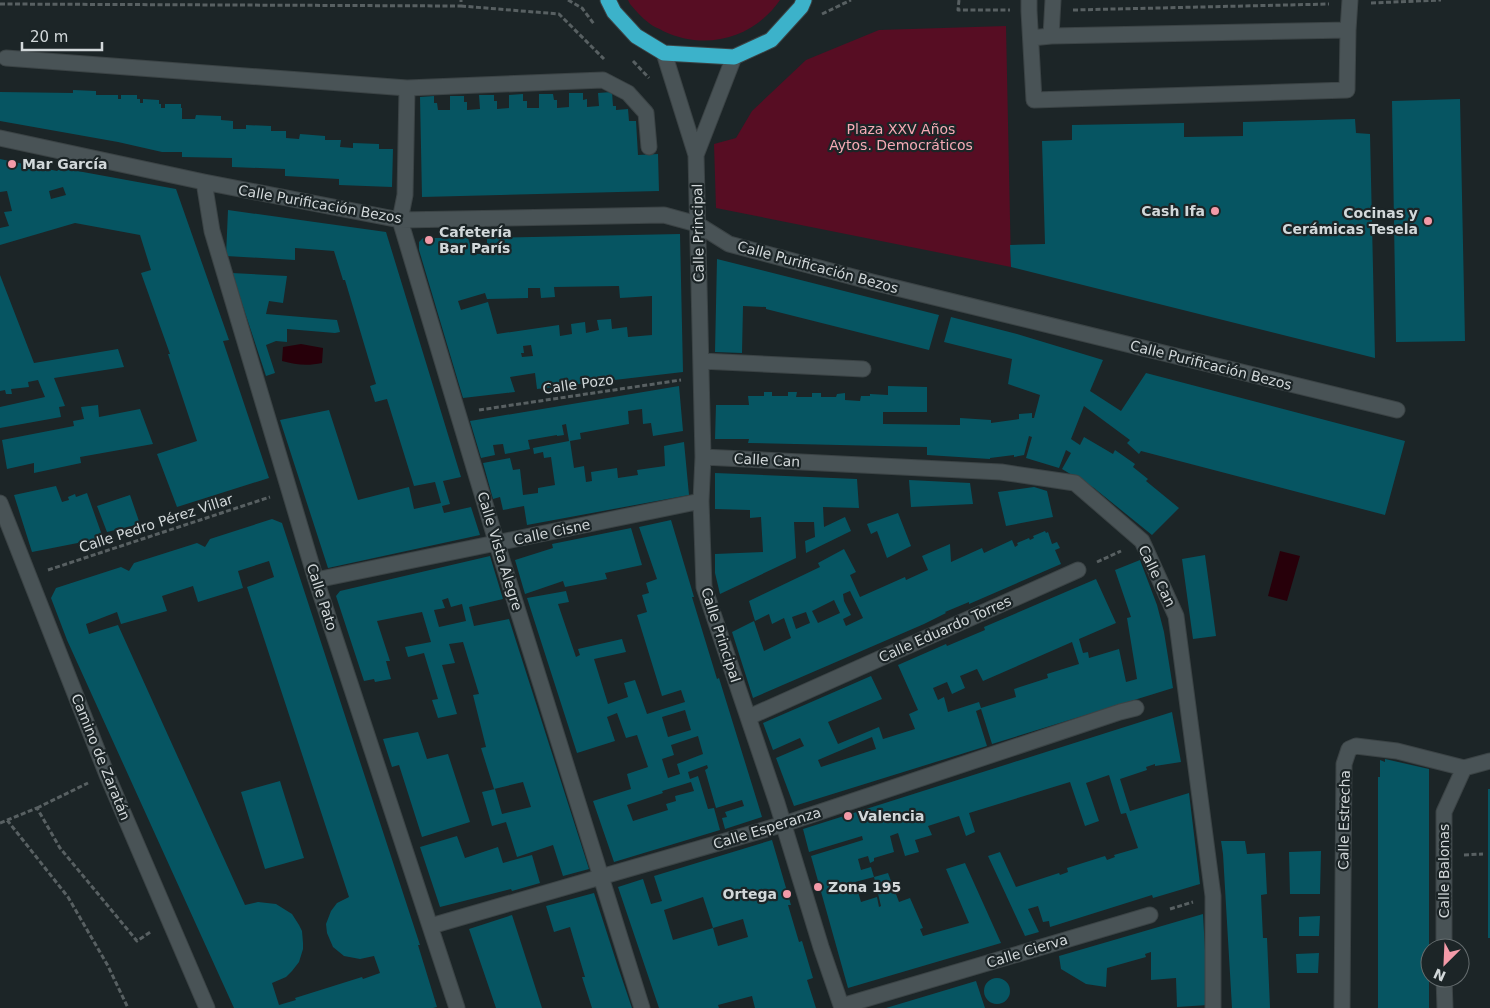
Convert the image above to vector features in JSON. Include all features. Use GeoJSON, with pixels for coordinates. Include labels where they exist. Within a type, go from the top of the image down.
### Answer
{"type":"FeatureCollection","features":[{"type":"Feature","properties":{"kind":"highway"},"geometry":{"type":"LineString","coordinates":[[608,0],[614,12],[636,36],[664,53],[734,58],[771,40],[802,6],[804,0]]}},
{"type":"Feature","properties":{"kind":"street"},"geometry":{"type":"LineString","coordinates":[[1029,5],[1034,100],[1347,90],[1350,2]]}},
{"type":"Feature","properties":{"kind":"street"},"geometry":{"type":"LineString","coordinates":[[1051,36],[1053,5]]}},
{"type":"Feature","properties":{"kind":"street"},"geometry":{"type":"LineString","coordinates":[[1031,38],[1348,30]]}},
{"type":"Feature","properties":{"kind":"street","name":"Calle Principal"},"geometry":{"type":"LineString","coordinates":[[664,53],[696,155],[704,587],[749,717],[821,947],[842,1007]]}},
{"type":"Feature","properties":{"kind":"street"},"geometry":{"type":"LineString","coordinates":[[6,58],[407,88],[603,80],[628,93],[646,113],[649,147]]}},
{"type":"Feature","properties":{"kind":"street","name":"Calle Principal"},"geometry":{"type":"LineString","coordinates":[[696,155],[734,58]]}},
{"type":"Feature","properties":{"kind":"street","name":"Calle Vista Alegre"},"geometry":{"type":"LineString","coordinates":[[407,88],[405,195],[400,220],[497,544],[642,1008]]}},
{"type":"Feature","properties":{"kind":"street","name":"Calle Purificación Bezos"},"geometry":{"type":"LineString","coordinates":[[0,138],[204,182],[400,220],[664,215],[698,224],[729,244],[748,250],[891,287],[1397,410]]}},
{"type":"Feature","properties":{"kind":"street","name":"Calle Pato"},"geometry":{"type":"LineString","coordinates":[[204,182],[212,231],[316,580],[457,1008]]}},
{"type":"Feature","properties":{"kind":"street"},"geometry":{"type":"LineString","coordinates":[[701,361],[863,369]]}},
{"type":"Feature","properties":{"kind":"street","name":"Calle Can"},"geometry":{"type":"LineString","coordinates":[[703,457],[1001,472],[1075,483],[1142,541],[1176,616],[1213,896],[1213,1008]]}},
{"type":"Feature","properties":{"kind":"street","name":"Calle Cisne"},"geometry":{"type":"LineString","coordinates":[[316,580],[701,501]]}},
{"type":"Feature","properties":{"kind":"street","name":"Camino de Zaratán"},"geometry":{"type":"LineString","coordinates":[[0,503],[107,775],[207,1008]]}},
{"type":"Feature","properties":{"kind":"street","name":"Calle Eduardo Torres"},"geometry":{"type":"LineString","coordinates":[[749,717],[1078,570]]}},
{"type":"Feature","properties":{"kind":"street","name":"Calle Esperanza"},"geometry":{"type":"LineString","coordinates":[[430,926],[784,824],[1136,708]]}},
{"type":"Feature","properties":{"kind":"street","name":"Calle Estrecha"},"geometry":{"type":"LineString","coordinates":[[1342,1008],[1344,764],[1350,749],[1356,746],[1397,751],[1464,768]]}},
{"type":"Feature","properties":{"kind":"street"},"geometry":{"type":"LineString","coordinates":[[1464,768],[1490,761]]}},
{"type":"Feature","properties":{"kind":"street","name":"Calle Balonas"},"geometry":{"type":"LineString","coordinates":[[1444,938],[1444,812],[1464,768]]}},
{"type":"Feature","properties":{"kind":"street","name":"Calle Cierva"},"geometry":{"type":"LineString","coordinates":[[842,1007],[1150,915]]}},
{"type":"Feature","properties":{"kind":"street"},"geometry":{"type":"LineString","coordinates":[[1444,988],[1444,1008]]}},
{"type":"Feature","properties":{"kind":"path"},"geometry":{"type":"LineString","coordinates":[[461,0],[461,6]]}},
{"type":"Feature","properties":{"kind":"path"},"geometry":{"type":"LineString","coordinates":[[568,0],[582,8],[599,29]]}},
{"type":"Feature","properties":{"kind":"path"},"geometry":{"type":"LineString","coordinates":[[959,0],[958,10],[1029,5]]}},
{"type":"Feature","properties":{"kind":"path"},"geometry":{"type":"LineString","coordinates":[[1053,5],[1441,0]]}},
{"type":"Feature","properties":{"kind":"path"},"geometry":{"type":"LineString","coordinates":[[0,4],[461,6],[558,14],[604,58],[603,80]]}},
{"type":"Feature","properties":{"kind":"path"},"geometry":{"type":"LineString","coordinates":[[631,60],[649,79]]}},
{"type":"Feature","properties":{"kind":"path","name":"Calle Pozo"},"geometry":{"type":"LineString","coordinates":[[458,414],[701,377]]}},
{"type":"Feature","properties":{"kind":"path","name":"Calle Pedro Pérez Villar"},"geometry":{"type":"LineString","coordinates":[[29,576],[290,491]]}},
{"type":"Feature","properties":{"kind":"path"},"geometry":{"type":"LineString","coordinates":[[1078,570],[1142,541]]}},
{"type":"Feature","properties":{"kind":"path"},"geometry":{"type":"LineString","coordinates":[[0,823],[74,790]]}},
{"type":"Feature","properties":{"kind":"path"},"geometry":{"type":"LineString","coordinates":[[37,808],[60,848],[136,941],[170,920]]}},
{"type":"Feature","properties":{"kind":"path"},"geometry":{"type":"LineString","coordinates":[[7,820],[68,897],[108,966],[128,1008]]}},
{"type":"Feature","properties":{"kind":"path"},"geometry":{"type":"LineString","coordinates":[[1150,915],[1213,896]]}},
{"type":"Feature","properties":{"kind":"green space"},"geometry":{"type":"Polygon","coordinates":[[[628,0],[780,0],[756,24],[742,32],[727,38],[695,40],[679,37],[652,26],[628,0]]]}},
{"type":"Feature","properties":{"kind":"green space","name":"Plaza XXV Años Aytos. Democráticos"},"geometry":{"type":"Polygon","coordinates":[[[1006,26],[1011,267],[716,208],[714,144],[736,138],[752,111],[806,60],[879,30],[1006,26]]]}},
{"type":"Feature","properties":{"kind":"shaded area"},"geometry":{"type":"Polygon","coordinates":[[[301,344],[323,348],[322,363],[302,365],[282,361],[283,347],[301,344]]]}},
{"type":"Feature","properties":{"kind":"shaded area"},"geometry":{"type":"Polygon","coordinates":[[[1280,551],[1300,556],[1287,601],[1268,596],[1280,551]]]}},
{"type":"Feature","properties":{"kind":"building"},"geometry":{"type":"Polygon","coordinates":[[[73,90],[96,91],[96,95],[118,95],[118,99],[121,99],[121,95],[137,95],[140,103],[143,103],[143,99],[159,100],[161,108],[165,108],[165,104],[181,104],[182,119],[195,119],[196,115],[221,116],[221,120],[233,121],[233,129],[246,129],[246,125],[271,126],[271,131],[286,131],[286,138],[299,139],[300,134],[325,136],[325,140],[341,140],[340,147],[353,148],[353,143],[379,144],[379,149],[393,149],[392,187],[339,185],[339,179],[285,176],[285,169],[232,167],[232,158],[182,157],[182,152],[162,152],[118,142],[0,121],[0,92],[73,93],[73,90]]]}},
{"type":"Feature","properties":{"kind":"building"},"geometry":{"type":"Polygon","coordinates":[[[612,92],[613,106],[616,106],[616,110],[628,109],[629,121],[636,121],[638,155],[658,154],[659,191],[422,197],[420,97],[434,96],[434,103],[437,103],[438,110],[450,110],[450,96],[464,96],[464,102],[467,102],[467,110],[480,109],[479,95],[494,95],[494,101],[497,101],[497,109],[509,108],[509,95],[523,94],[523,101],[527,101],[527,108],[539,108],[539,94],[553,94],[554,100],[557,100],[557,108],[569,107],[569,93],[583,93],[583,100],[587,99],[587,107],[599,106],[598,93],[612,92]]]}},
{"type":"Feature","properties":{"kind":"building"},"geometry":{"type":"Polygon","coordinates":[[[1460,99],[1465,341],[1396,342],[1392,101],[1460,99]]]}},
{"type":"Feature","properties":{"kind":"building"},"geometry":{"type":"Polygon","coordinates":[[[1355,119],[1356,133],[1370,134],[1375,358],[1011,267],[1010,245],[1045,244],[1042,141],[1072,140],[1072,125],[1184,123],[1184,137],[1243,136],[1243,122],[1355,119]]]}},
{"type":"Feature","properties":{"kind":"building"},"geometry":{"type":"Polygon","coordinates":[[[0,159],[57,171],[61,168],[176,189],[229,340],[223,341],[269,478],[177,507],[157,454],[197,441],[168,354],[170,354],[141,273],[151,270],[140,235],[75,223],[0,245],[0,228],[9,226],[4,212],[12,211],[7,191],[0,192],[0,159]],[[63,187],[49,191],[51,199],[66,195],[63,187]]]}},
{"type":"Feature","properties":{"kind":"building"},"geometry":{"type":"Polygon","coordinates":[[[228,210],[386,232],[461,477],[443,481],[450,504],[442,506],[444,513],[471,507],[480,535],[328,568],[280,420],[329,410],[358,500],[409,487],[414,509],[441,503],[435,482],[414,486],[387,399],[375,402],[370,386],[376,384],[345,280],[343,280],[334,251],[295,248],[295,260],[226,256],[228,210]]]}},
{"type":"Feature","properties":{"kind":"building"},"geometry":{"type":"Polygon","coordinates":[[[680,234],[683,372],[537,389],[535,373],[510,377],[515,392],[463,398],[419,250],[419,242],[423,238],[468,238],[473,254],[487,254],[487,238],[680,234]],[[619,286],[554,287],[555,297],[541,298],[540,288],[528,288],[528,298],[487,299],[485,293],[458,301],[461,310],[488,302],[497,334],[559,325],[560,336],[572,334],[571,324],[585,322],[586,333],[599,330],[597,320],[611,319],[612,329],[627,327],[628,337],[652,335],[652,296],[620,298],[619,286]],[[531,345],[523,346],[524,353],[521,353],[522,357],[533,356],[531,345]]]}},
{"type":"Feature","properties":{"kind":"building"},"geometry":{"type":"Polygon","coordinates":[[[717,259],[939,315],[929,350],[766,309],[766,307],[743,306],[742,353],[715,352],[717,259]]]}},
{"type":"Feature","properties":{"kind":"building"},"geometry":{"type":"Polygon","coordinates":[[[232,273],[287,276],[283,303],[269,301],[266,314],[337,320],[340,332],[287,329],[287,342],[276,341],[266,345],[275,373],[266,376],[232,273]]]}},
{"type":"Feature","properties":{"kind":"building"},"geometry":{"type":"Polygon","coordinates":[[[0,275],[34,363],[118,349],[124,367],[54,378],[65,406],[59,407],[61,417],[0,428],[0,407],[45,397],[38,380],[28,382],[29,387],[11,389],[12,394],[6,394],[5,390],[0,391],[0,275]]]}},
{"type":"Feature","properties":{"kind":"building"},"geometry":{"type":"Polygon","coordinates":[[[951,317],[1017,334],[1103,360],[1090,391],[1121,411],[1146,373],[1405,441],[1385,515],[1141,451],[1139,454],[1127,443],[1130,440],[1084,406],[1071,439],[1080,445],[1084,437],[1113,454],[1115,450],[1135,464],[1133,467],[1148,479],[1146,481],[1179,508],[1152,535],[1094,488],[1062,469],[1071,453],[1066,450],[1059,468],[1026,458],[1032,437],[1029,436],[1024,455],[990,459],[927,455],[927,447],[748,443],[749,439],[715,439],[716,405],[749,405],[748,396],[764,396],[764,392],[772,392],[772,396],[788,396],[788,392],[797,392],[796,397],[812,397],[812,393],[821,393],[821,397],[836,397],[837,394],[845,393],[845,400],[860,401],[861,396],[870,396],[870,394],[888,395],[888,386],[927,387],[927,412],[883,412],[883,424],[960,425],[960,418],[991,420],[991,423],[1019,419],[1019,414],[1032,413],[1032,418],[1034,418],[1040,395],[1008,384],[1012,359],[944,342],[951,317]]]}},
{"type":"Feature","properties":{"kind":"building"},"geometry":{"type":"Polygon","coordinates":[[[679,386],[683,431],[653,436],[651,423],[643,424],[642,409],[628,411],[629,424],[580,433],[581,439],[570,441],[574,468],[584,466],[586,482],[592,481],[591,472],[617,468],[618,478],[638,475],[637,470],[665,466],[664,446],[684,442],[689,495],[527,525],[524,506],[503,510],[500,497],[493,499],[483,463],[510,458],[513,470],[520,469],[523,495],[538,493],[538,488],[555,485],[551,457],[544,458],[543,452],[534,454],[533,448],[569,441],[566,424],[562,425],[564,435],[528,440],[530,449],[505,454],[503,444],[493,445],[495,455],[481,458],[470,421],[679,386]]]}},
{"type":"Feature","properties":{"kind":"building"},"geometry":{"type":"Polygon","coordinates":[[[98,405],[99,417],[140,409],[153,444],[80,457],[81,463],[34,473],[34,463],[7,469],[2,440],[74,426],[73,421],[84,419],[81,407],[98,405]]]}},
{"type":"Feature","properties":{"kind":"building"},"geometry":{"type":"Polygon","coordinates":[[[715,473],[857,479],[859,508],[823,507],[824,527],[845,517],[851,531],[806,553],[805,541],[815,537],[814,522],[794,522],[796,558],[720,594],[715,573],[715,554],[763,552],[761,517],[750,518],[750,510],[715,509],[715,473]]]}},
{"type":"Feature","properties":{"kind":"building"},"geometry":{"type":"Polygon","coordinates":[[[909,480],[970,483],[973,504],[911,507],[909,480]]]}},
{"type":"Feature","properties":{"kind":"building"},"geometry":{"type":"Polygon","coordinates":[[[56,486],[62,502],[69,500],[68,497],[75,494],[76,497],[87,493],[103,538],[32,552],[14,495],[56,486]]]}},
{"type":"Feature","properties":{"kind":"building"},"geometry":{"type":"Polygon","coordinates":[[[1034,487],[1047,491],[1053,517],[1006,526],[998,492],[1034,487]]]}},
{"type":"Feature","properties":{"kind":"building"},"geometry":{"type":"Polygon","coordinates":[[[130,495],[140,524],[107,532],[97,506],[130,495]]]}},
{"type":"Feature","properties":{"kind":"building"},"geometry":{"type":"Polygon","coordinates":[[[898,513],[911,546],[887,558],[877,531],[871,534],[867,524],[898,513]]]}},
{"type":"Feature","properties":{"kind":"building"},"geometry":{"type":"Polygon","coordinates":[[[272,519],[282,523],[420,945],[418,945],[437,1007],[234,1008],[67,640],[51,598],[56,588],[121,567],[129,571],[134,563],[197,543],[205,547],[210,539],[272,519]],[[269,561],[238,571],[243,588],[198,602],[193,586],[162,596],[167,611],[121,624],[117,612],[86,624],[89,634],[118,625],[245,905],[258,902],[276,904],[292,914],[299,925],[302,931],[303,949],[299,962],[286,977],[272,983],[279,1005],[296,1000],[295,998],[380,973],[374,956],[360,959],[344,956],[333,947],[327,933],[326,924],[331,911],[337,903],[349,897],[247,587],[274,577],[269,561]]]}},
{"type":"Feature","properties":{"kind":"building"},"geometry":{"type":"Polygon","coordinates":[[[671,520],[717,679],[719,678],[762,817],[725,829],[722,818],[727,817],[725,812],[744,806],[742,800],[716,808],[705,770],[708,768],[707,765],[688,772],[690,779],[698,776],[708,809],[714,808],[720,830],[614,862],[593,801],[631,789],[627,774],[648,767],[637,735],[626,738],[617,713],[607,717],[615,741],[577,753],[527,598],[566,591],[569,602],[558,604],[576,657],[580,655],[578,649],[622,639],[626,652],[594,659],[608,704],[628,697],[624,683],[635,680],[647,714],[685,702],[681,690],[662,696],[637,615],[647,612],[642,595],[649,593],[646,583],[657,579],[639,527],[671,520]],[[685,710],[662,717],[668,737],[691,730],[685,710]],[[698,736],[671,745],[674,755],[662,759],[668,778],[680,774],[677,764],[703,754],[698,736]],[[691,782],[662,791],[663,793],[627,805],[633,821],[668,810],[666,804],[676,801],[675,796],[694,791],[691,782]]]}},
{"type":"Feature","properties":{"kind":"building"},"geometry":{"type":"Polygon","coordinates":[[[631,528],[642,565],[605,573],[607,579],[565,587],[563,581],[525,594],[515,560],[553,548],[552,544],[631,528]]]}},
{"type":"Feature","properties":{"kind":"building"},"geometry":{"type":"Polygon","coordinates":[[[1045,531],[1046,533],[1048,532],[1052,544],[1057,542],[1060,548],[1055,550],[1061,564],[969,604],[969,602],[945,612],[924,624],[753,698],[732,632],[754,621],[764,651],[791,638],[784,618],[772,624],[769,614],[755,621],[749,601],[820,567],[818,563],[844,549],[856,572],[850,575],[860,597],[905,577],[906,580],[928,570],[922,556],[950,544],[951,562],[982,548],[984,553],[1012,540],[1015,547],[1018,545],[1017,543],[1029,538],[1030,540],[1034,538],[1033,536],[1045,531]],[[850,591],[843,594],[844,601],[851,615],[843,619],[846,626],[863,618],[850,591]],[[834,600],[812,611],[818,623],[840,613],[834,600]],[[806,612],[792,617],[796,629],[810,623],[806,612]]]}},
{"type":"Feature","properties":{"kind":"building"},"geometry":{"type":"Polygon","coordinates":[[[1205,555],[1216,636],[1193,639],[1182,559],[1205,555]]]}},
{"type":"Feature","properties":{"kind":"building"},"geometry":{"type":"Polygon","coordinates":[[[490,556],[503,599],[469,607],[474,626],[509,619],[589,869],[563,876],[553,845],[517,857],[506,822],[492,826],[482,792],[495,789],[502,814],[531,807],[523,782],[494,789],[481,748],[486,747],[473,695],[479,694],[463,642],[449,644],[455,663],[442,665],[457,714],[438,718],[432,700],[438,699],[424,653],[408,657],[405,647],[431,642],[422,612],[377,621],[390,661],[386,661],[391,679],[375,682],[374,679],[364,681],[336,596],[340,591],[490,556]],[[448,598],[442,600],[445,608],[434,610],[439,627],[466,621],[462,604],[451,607],[448,598]]]}},
{"type":"Feature","properties":{"kind":"building"},"geometry":{"type":"Polygon","coordinates":[[[1140,560],[1157,605],[1164,632],[1173,688],[992,744],[981,709],[976,711],[987,746],[794,806],[776,758],[804,746],[800,738],[773,750],[763,723],[871,676],[882,699],[828,722],[838,744],[879,727],[883,739],[915,729],[909,714],[918,710],[898,665],[946,644],[947,646],[985,630],[984,627],[1096,579],[1116,623],[1079,639],[1083,653],[1088,652],[1089,658],[1119,649],[1126,682],[1137,679],[1127,618],[1131,617],[1115,570],[1140,560]],[[1072,642],[983,681],[977,669],[960,676],[965,688],[952,694],[947,682],[933,688],[938,700],[944,697],[948,712],[979,702],[981,708],[1016,697],[1014,689],[1048,678],[1047,674],[1079,664],[1072,642]],[[872,737],[818,760],[821,767],[876,749],[872,737]]]}},
{"type":"Feature","properties":{"kind":"building"},"geometry":{"type":"Polygon","coordinates":[[[1172,712],[1181,762],[1155,766],[1155,764],[1146,767],[1147,770],[1120,779],[1130,811],[1189,793],[1200,884],[1153,898],[1152,895],[1050,927],[1049,921],[1043,922],[1038,906],[1028,909],[1039,932],[1025,936],[988,856],[1000,852],[1016,887],[1059,873],[1060,875],[1068,872],[1067,868],[1105,856],[1107,860],[1115,857],[1114,855],[1138,848],[1126,813],[1121,814],[1109,775],[1086,783],[1099,821],[1085,826],[1070,782],[969,813],[975,832],[966,836],[959,816],[928,826],[932,835],[915,840],[919,852],[905,856],[898,833],[890,836],[894,852],[874,858],[874,861],[870,863],[868,856],[858,859],[861,870],[871,867],[874,877],[888,873],[899,902],[910,898],[923,928],[920,929],[923,936],[969,923],[946,869],[965,863],[1001,943],[848,988],[811,856],[863,840],[862,836],[809,852],[803,829],[1172,712]],[[874,877],[855,882],[861,902],[877,897],[879,907],[881,906],[874,877]]]}},
{"type":"Feature","properties":{"kind":"building"},"geometry":{"type":"Polygon","coordinates":[[[418,732],[427,759],[448,754],[470,822],[422,837],[399,765],[392,767],[383,739],[418,732]]]}},
{"type":"Feature","properties":{"kind":"building"},"geometry":{"type":"Polygon","coordinates":[[[1385,759],[1429,769],[1429,938],[1420,938],[1420,988],[1429,988],[1429,1008],[1378,1008],[1378,777],[1380,777],[1380,760],[1385,762],[1385,759]]]}},
{"type":"Feature","properties":{"kind":"building"},"geometry":{"type":"Polygon","coordinates":[[[280,781],[304,858],[265,869],[241,792],[280,781]]]}},
{"type":"Feature","properties":{"kind":"building"},"geometry":{"type":"Polygon","coordinates":[[[1488,789],[1490,789],[1490,938],[1488,938],[1488,789]]]}},
{"type":"Feature","properties":{"kind":"building"},"geometry":{"type":"Polygon","coordinates":[[[457,836],[465,858],[498,847],[503,863],[532,855],[540,883],[440,907],[420,847],[457,836]]]}},
{"type":"Feature","properties":{"kind":"building"},"geometry":{"type":"Polygon","coordinates":[[[772,840],[791,905],[788,905],[799,942],[802,941],[813,978],[807,980],[816,1008],[755,1008],[752,996],[718,1005],[719,1008],[659,1008],[618,887],[643,879],[651,904],[662,901],[654,876],[772,840]],[[703,897],[664,910],[673,940],[713,928],[703,897]],[[743,919],[713,928],[718,946],[748,937],[743,919]]]}},
{"type":"Feature","properties":{"kind":"building"},"geometry":{"type":"Polygon","coordinates":[[[1221,841],[1245,841],[1247,854],[1265,853],[1267,894],[1261,895],[1263,938],[1267,938],[1270,1008],[1232,1008],[1221,841]]]}},
{"type":"Feature","properties":{"kind":"building"},"geometry":{"type":"Polygon","coordinates":[[[1321,851],[1320,894],[1290,894],[1289,852],[1321,851]]]}},
{"type":"Feature","properties":{"kind":"building"},"geometry":{"type":"Polygon","coordinates":[[[594,893],[632,1008],[592,1008],[582,977],[585,977],[570,927],[554,932],[546,906],[594,893]]]}},
{"type":"Feature","properties":{"kind":"building"},"geometry":{"type":"Polygon","coordinates":[[[1203,914],[1208,1005],[1177,1007],[1176,978],[1151,980],[1151,952],[1145,954],[1146,957],[1107,968],[1106,987],[1086,984],[1061,969],[1059,956],[1203,914]]]}},
{"type":"Feature","properties":{"kind":"building"},"geometry":{"type":"Polygon","coordinates":[[[512,915],[542,1008],[496,1008],[469,929],[512,915]]]}},
{"type":"Feature","properties":{"kind":"building"},"geometry":{"type":"Polygon","coordinates":[[[1320,916],[1319,936],[1299,936],[1299,917],[1320,916]]]}},
{"type":"Feature","properties":{"kind":"building"},"geometry":{"type":"Polygon","coordinates":[[[1319,953],[1318,973],[1297,973],[1296,954],[1319,953]]]}},
{"type":"Feature","properties":{"kind":"building"},"geometry":{"type":"Polygon","coordinates":[[[997,978],[1007,981],[1010,991],[1007,1001],[997,1004],[987,1001],[984,991],[987,981],[997,978]]]}},
{"type":"Feature","properties":{"kind":"building"},"geometry":{"type":"Polygon","coordinates":[[[976,981],[985,1008],[886,1008],[976,981]]]}},
{"type":"Feature","properties":{"kind":"place","name":"Mar García"},"geometry":{"type":"Point","coordinates":[12,164]}},
{"type":"Feature","properties":{"kind":"place","name":"Cash Ifa"},"geometry":{"type":"Point","coordinates":[1215,211]}},
{"type":"Feature","properties":{"kind":"place","name":"Cocinas y Cerámicas Tesela"},"geometry":{"type":"Point","coordinates":[1428,221]}},
{"type":"Feature","properties":{"kind":"place","name":"Cafetería Bar París"},"geometry":{"type":"Point","coordinates":[429,240]}},
{"type":"Feature","properties":{"kind":"place","name":"Valencia"},"geometry":{"type":"Point","coordinates":[848,816]}},
{"type":"Feature","properties":{"kind":"place","name":"Zona 195"},"geometry":{"type":"Point","coordinates":[818,887]}},
{"type":"Feature","properties":{"kind":"place","name":"Ortega"},"geometry":{"type":"Point","coordinates":[787,894]}}]}
